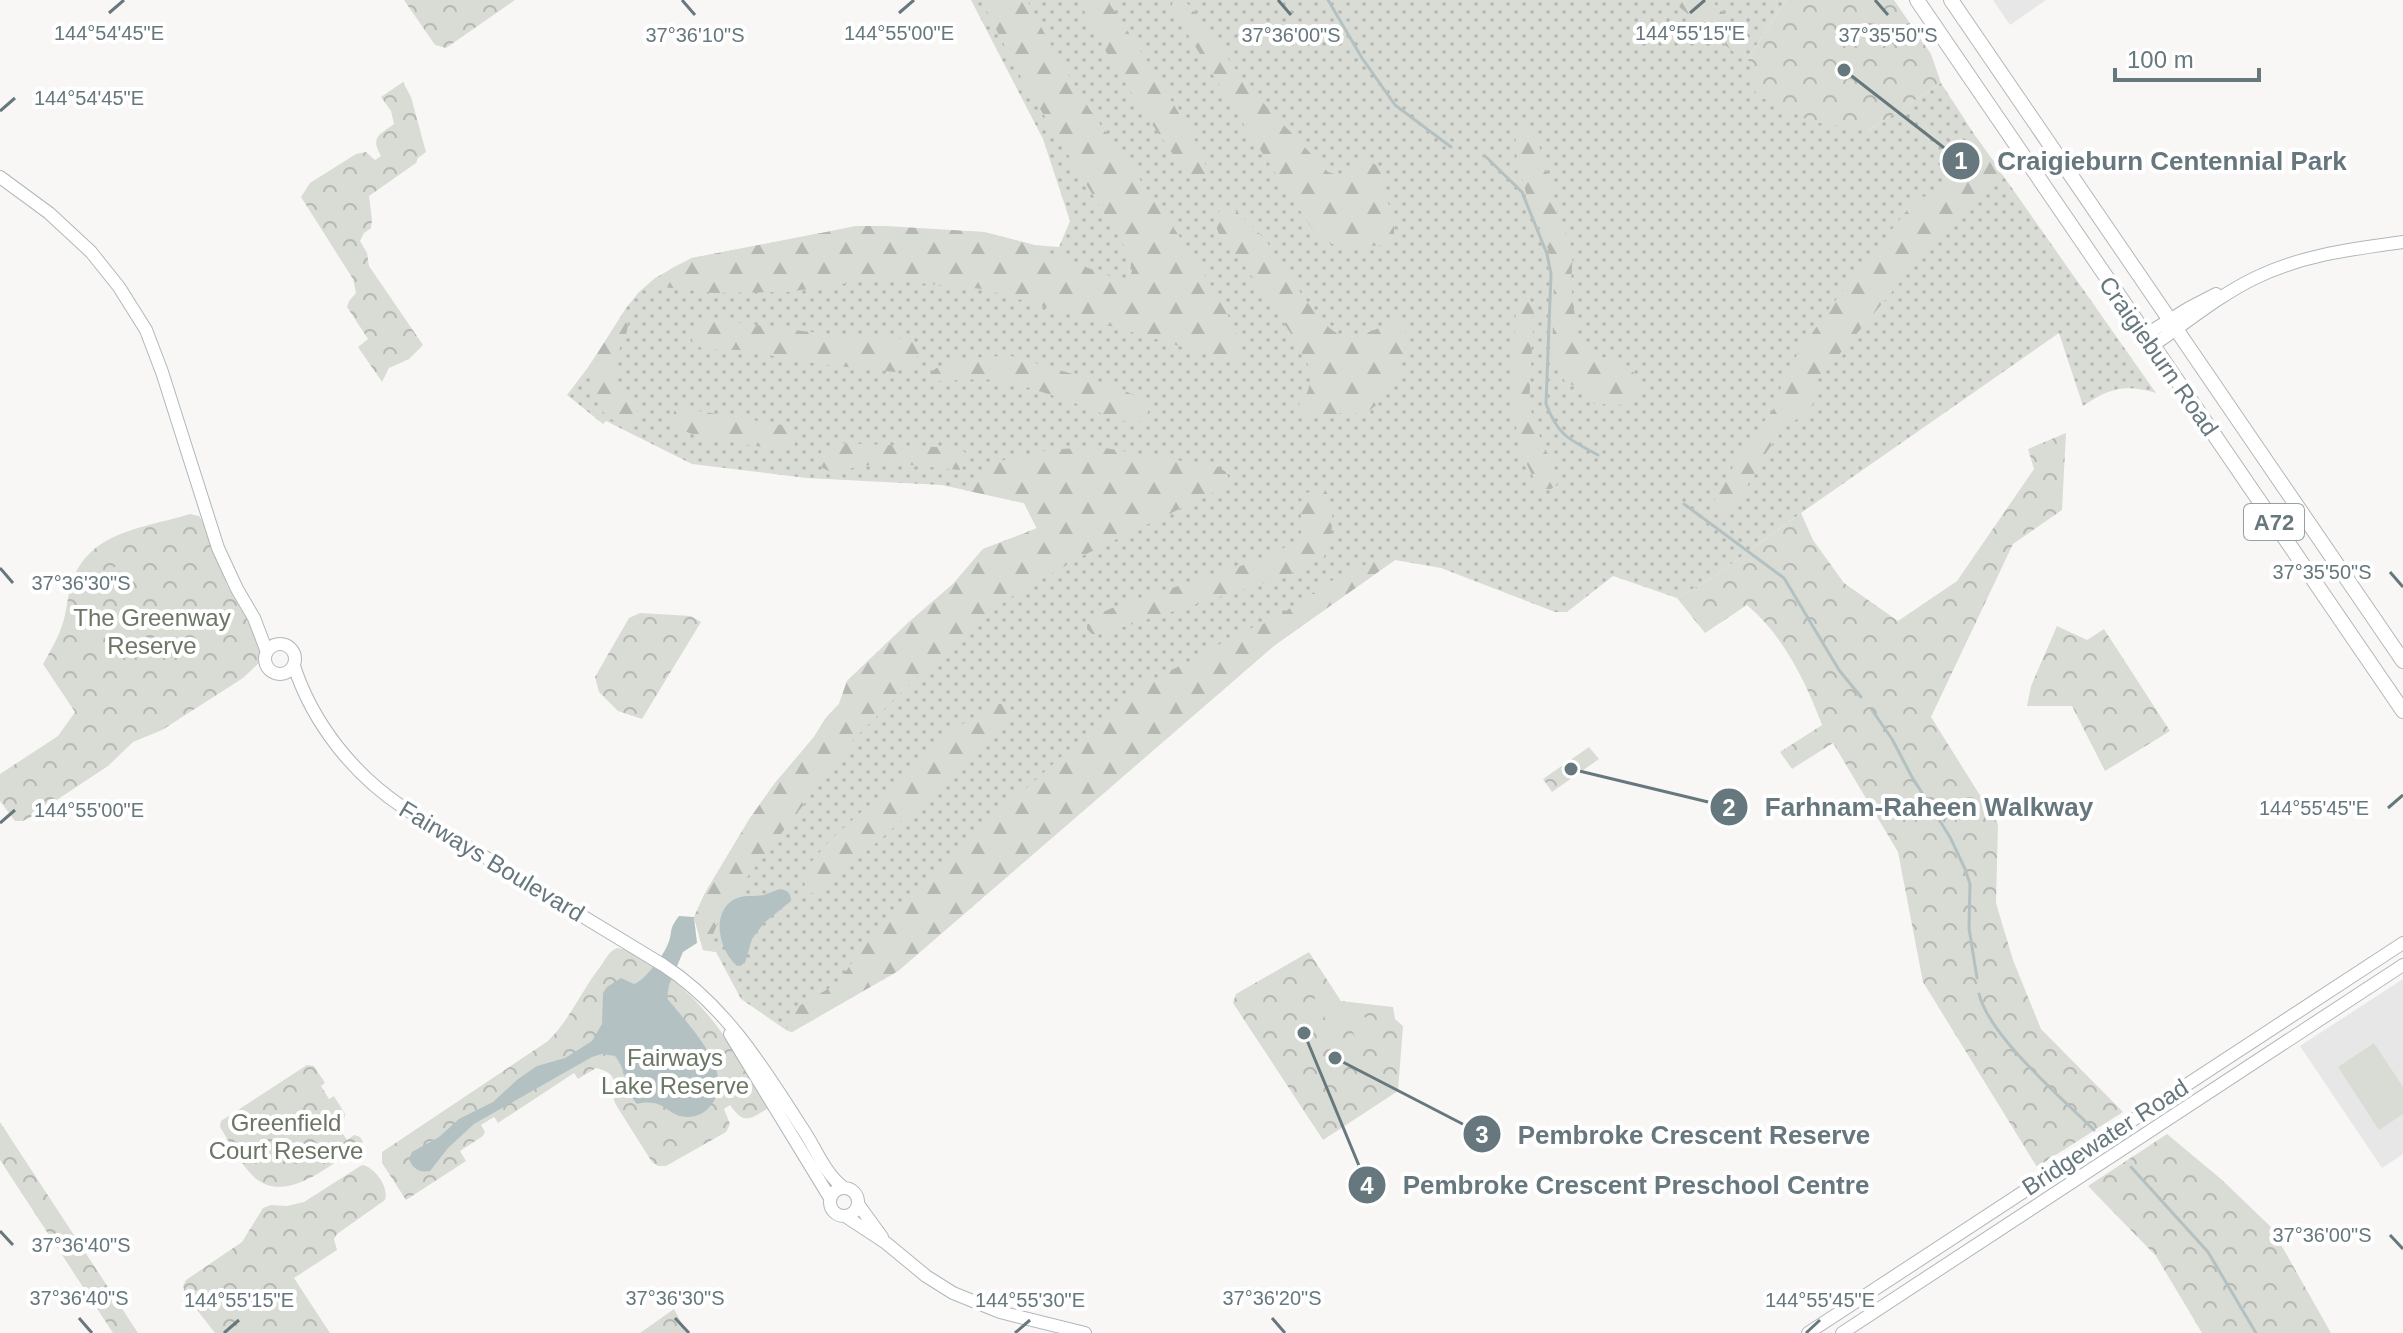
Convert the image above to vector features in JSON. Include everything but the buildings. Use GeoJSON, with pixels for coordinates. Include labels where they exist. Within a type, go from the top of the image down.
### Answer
{"type":"FeatureCollection","features":[{"type":"Feature","properties":{"kind":"main road","name":"Craigieburn Road"},"geometry":{"type":"LineString","coordinates":[[1917,0],[2403,711]]}},
{"type":"Feature","properties":{"kind":"main road","name":"Craigieburn Road"},"geometry":{"type":"LineString","coordinates":[[1951,0],[2403,661]]}},
{"type":"Feature","properties":{"kind":"street"},"geometry":{"type":"LineString","coordinates":[[0,177],[49,213],[91,252],[119,287],[146,330],[218,548],[232,581],[273,648]]}},
{"type":"Feature","properties":{"kind":"street"},"geometry":{"type":"LineString","coordinates":[[0,184],[20,192]]}},
{"type":"Feature","properties":{"kind":"street"},"geometry":{"type":"LineString","coordinates":[[2149,340],[2242,285],[2272,271],[2320,255],[2403,242]]}},
{"type":"Feature","properties":{"kind":"street"},"geometry":{"type":"LineString","coordinates":[[285,645],[292,649],[296,658],[294,666],[282,675],[269,670],[265,661],[273,648],[285,645]]}},
{"type":"Feature","properties":{"kind":"street","name":"Fairways Boulevard"},"geometry":{"type":"LineString","coordinates":[[294,666],[303,693]]}},
{"type":"Feature","properties":{"kind":"street","name":"Fairways Boulevard"},"geometry":{"type":"LineString","coordinates":[[282,675],[303,693],[364,778],[389,798],[647,955],[686,981],[708,1001],[751,1049],[818,1151],[830,1176],[844,1188]]}},
{"type":"Feature","properties":{"kind":"street","name":"Bridgewater Road"},"geometry":{"type":"LineString","coordinates":[[1808,1333],[2403,943]]}},
{"type":"Feature","properties":{"kind":"street","name":"Bridgewater Road"},"geometry":{"type":"LineString","coordinates":[[1842,1333],[2403,965]]}},
{"type":"Feature","properties":{"kind":"street"},"geometry":{"type":"LineString","coordinates":[[2339,984],[2349,1000]]}},
{"type":"Feature","properties":{"kind":"street","name":"Fairways Boulevard"},"geometry":{"type":"LineString","coordinates":[[708,1001],[830,1198]]}},
{"type":"Feature","properties":{"kind":"street"},"geometry":{"type":"LineString","coordinates":[[2100,1140],[2094,1150],[2096,1155],[2121,1150]]}},
{"type":"Feature","properties":{"kind":"street"},"geometry":{"type":"LineString","coordinates":[[2036,1183],[2081,1163],[2084,1168],[2079,1177]]}},
{"type":"Feature","properties":{"kind":"street"},"geometry":{"type":"LineString","coordinates":[[886,1243],[858,1204],[854,1192],[844,1188],[835,1190],[830,1198],[834,1212],[886,1243],[926,1276],[971,1301],[1000,1312],[1085,1333]]}},
{"type":"Feature","properties":{"kind":"street"},"geometry":{"type":"LineString","coordinates":[[845,1216],[853,1212],[858,1204]]}},
{"type":"Feature","properties":{"kind":"shaded area"},"geometry":{"type":"Polygon","coordinates":[[[1993,0],[2046,0],[2010,25],[1993,0]]]}},
{"type":"Feature","properties":{"kind":"shaded area"},"geometry":{"type":"Polygon","coordinates":[[[781,889],[789,893],[791,901],[764,923],[752,939],[745,963],[737,966],[726,951],[720,933],[726,907],[737,898],[764,895],[781,889]]]}},
{"type":"Feature","properties":{"kind":"shaded area"},"geometry":{"type":"Polygon","coordinates":[[[679,916],[694,917],[697,943],[683,952],[667,998],[705,1046],[712,1060],[718,1088],[709,1108],[689,1117],[654,1103],[637,1104],[615,1056],[602,1054],[474,1124],[448,1148],[430,1171],[415,1168],[409,1159],[412,1152],[439,1137],[459,1119],[493,1102],[537,1066],[565,1058],[592,1041],[602,1024],[603,993],[607,987],[621,978],[634,984],[642,979],[665,950],[679,916]]]}},
{"type":"Feature","properties":{"kind":"shaded area"},"geometry":{"type":"Polygon","coordinates":[[[2403,979],[2403,1154],[2382,1168],[2300,1046],[2403,979]]]}},
{"type":"Feature","properties":{"kind":"green space"},"geometry":{"type":"Polygon","coordinates":[[[404,0],[515,0],[446,48],[435,45],[404,0]]]}},
{"type":"Feature","properties":{"kind":"green space"},"geometry":{"type":"Polygon","coordinates":[[[971,0],[1786,0],[1748,58],[1869,130],[1941,83],[2156,393],[2118,389],[2083,406],[2059,333],[1712,578],[1677,598],[1613,576],[1567,612],[1555,612],[1441,568],[1395,560],[1275,645],[898,971],[792,1032],[741,999],[716,952],[703,950],[694,917],[705,893],[750,818],[839,704],[847,681],[953,584],[983,549],[1037,528],[1024,503],[942,485],[806,478],[692,464],[606,421],[603,424],[567,395],[639,292],[655,278],[692,258],[857,226],[984,232],[1034,245],[1059,247],[1070,221],[1043,139],[971,0]]]}},
{"type":"Feature","properties":{"kind":"green space"},"geometry":{"type":"Polygon","coordinates":[[[981,0],[1027,0],[1085,102],[1202,271],[1238,337],[1240,357],[1231,361],[983,289],[875,279],[788,292],[713,293],[647,285],[692,258],[857,226],[984,232],[1034,245],[1121,280],[1128,278],[1132,272],[1129,254],[1023,81],[981,0]]]}},
{"type":"Feature","properties":{"kind":"green space"},"geometry":{"type":"Polygon","coordinates":[[[1079,0],[1107,0],[1202,152],[1207,170],[1203,179],[1196,183],[1190,179],[1117,69],[1079,0]]]}},
{"type":"Feature","properties":{"kind":"green space"},"geometry":{"type":"Polygon","coordinates":[[[1181,0],[1188,4],[1251,90],[1328,172],[1338,175],[1367,160],[1380,167],[1386,177],[1385,198],[1394,213],[1394,236],[1384,245],[1339,245],[1316,235],[1185,30],[1172,16],[1170,10],[1173,2],[1181,0]]]}},
{"type":"Feature","properties":{"kind":"green space"},"geometry":{"type":"Polygon","coordinates":[[[1671,0],[1711,0],[1751,42],[1749,48],[1735,53],[1671,0]]]}},
{"type":"Feature","properties":{"kind":"green space"},"geometry":{"type":"Polygon","coordinates":[[[1786,0],[1894,0],[1931,54],[1941,83],[1869,130],[1812,122],[1756,95],[1748,58],[1786,0]]]}},
{"type":"Feature","properties":{"kind":"green space"},"geometry":{"type":"Polygon","coordinates":[[[403,82],[411,97],[426,152],[416,163],[369,196],[371,228],[360,241],[367,253],[369,266],[423,345],[409,359],[389,368],[382,382],[358,347],[368,339],[347,307],[356,293],[353,279],[301,197],[310,183],[356,154],[366,152],[375,160],[381,156],[376,140],[394,124],[391,111],[381,97],[403,82]]]}},
{"type":"Feature","properties":{"kind":"green space"},"geometry":{"type":"Polygon","coordinates":[[[1524,124],[1539,145],[1559,217],[1573,250],[1571,284],[1577,333],[1585,351],[1595,357],[1616,358],[1629,367],[1638,379],[1639,394],[1626,405],[1595,404],[1576,386],[1566,383],[1552,361],[1554,284],[1551,257],[1526,193],[1517,160],[1515,130],[1524,124]]]}},
{"type":"Feature","properties":{"kind":"green space"},"geometry":{"type":"Polygon","coordinates":[[[1976,137],[1998,167],[2001,178],[1941,234],[1815,383],[1815,402],[1805,414],[1785,427],[1766,453],[1731,514],[1722,514],[1716,509],[1714,501],[1743,449],[1775,407],[1784,377],[1797,355],[1831,306],[1908,209],[1921,197],[1936,195],[1948,184],[1968,156],[1969,145],[1976,137]]]}},
{"type":"Feature","properties":{"kind":"green space"},"geometry":{"type":"Polygon","coordinates":[[[1229,206],[1265,240],[1311,307],[1332,329],[1341,335],[1361,335],[1393,320],[1404,328],[1407,343],[1401,366],[1388,391],[1372,409],[1363,413],[1340,413],[1319,418],[1301,413],[1299,403],[1307,393],[1313,375],[1280,316],[1219,234],[1217,217],[1222,207],[1229,206]]]}},
{"type":"Feature","properties":{"kind":"green space"},"geometry":{"type":"Polygon","coordinates":[[[1525,298],[1534,309],[1529,405],[1559,478],[1551,489],[1541,489],[1529,469],[1516,426],[1513,379],[1516,310],[1525,298]]]}},
{"type":"Feature","properties":{"kind":"green space"},"geometry":{"type":"Polygon","coordinates":[[[622,315],[628,320],[628,327],[614,369],[618,383],[638,412],[639,419],[633,426],[621,424],[604,413],[595,397],[589,366],[622,315]]]}},
{"type":"Feature","properties":{"kind":"green space"},"geometry":{"type":"Polygon","coordinates":[[[719,320],[827,334],[895,338],[921,347],[919,355],[909,366],[895,372],[819,364],[739,350],[702,349],[692,340],[690,333],[702,322],[719,320]]]}},
{"type":"Feature","properties":{"kind":"green space"},"geometry":{"type":"Polygon","coordinates":[[[1008,355],[1120,388],[1144,401],[1149,410],[1144,420],[1137,423],[1119,420],[1023,386],[985,379],[939,381],[930,374],[936,368],[954,361],[1008,355]]]}},
{"type":"Feature","properties":{"kind":"green space"},"geometry":{"type":"Polygon","coordinates":[[[681,408],[782,425],[792,430],[796,437],[795,444],[785,451],[686,432],[674,420],[674,411],[681,408]]]}},
{"type":"Feature","properties":{"kind":"green space"},"geometry":{"type":"Polygon","coordinates":[[[2066,433],[2062,510],[2013,544],[1931,717],[1998,824],[1996,903],[2013,960],[2041,1029],[2123,1112],[2037,1167],[1923,982],[1898,852],[1833,743],[1792,769],[1780,752],[1822,725],[1801,676],[1782,645],[1747,605],[1705,633],[1677,598],[1712,578],[1801,513],[1813,540],[1844,583],[1898,621],[1957,581],[2034,469],[2028,449],[2066,433]]]}},
{"type":"Feature","properties":{"kind":"green space"},"geometry":{"type":"Polygon","coordinates":[[[839,443],[960,448],[968,455],[969,462],[959,470],[884,462],[832,472],[822,467],[818,457],[822,451],[839,443]]]}},
{"type":"Feature","properties":{"kind":"green space"},"geometry":{"type":"Polygon","coordinates":[[[1099,447],[1218,467],[1226,472],[1229,479],[1217,491],[1084,555],[1010,598],[950,645],[856,737],[722,913],[711,939],[716,952],[703,950],[694,917],[705,893],[750,818],[839,704],[847,681],[953,584],[983,549],[1037,529],[1024,503],[964,490],[975,477],[1006,459],[1044,451],[1099,447]]]}},
{"type":"Feature","properties":{"kind":"green space"},"geometry":{"type":"Polygon","coordinates":[[[1318,488],[1326,491],[1332,516],[1324,557],[1284,577],[1094,636],[1087,629],[1087,625],[1098,616],[1119,605],[1243,565],[1291,543],[1301,533],[1300,502],[1307,493],[1318,488]]]}},
{"type":"Feature","properties":{"kind":"green space","name":"The Greenway Reserve"},"geometry":{"type":"Polygon","coordinates":[[[190,514],[202,520],[228,587],[256,635],[263,653],[260,662],[243,678],[162,730],[133,742],[108,766],[31,817],[15,821],[0,801],[0,774],[58,736],[75,712],[43,664],[60,631],[72,582],[80,565],[92,551],[121,534],[190,514]]]}},
{"type":"Feature","properties":{"kind":"green space"},"geometry":{"type":"Polygon","coordinates":[[[1381,557],[1395,560],[1275,645],[898,971],[792,1032],[786,1030],[794,1009],[838,983],[891,911],[1139,686],[1210,651],[1234,634],[1271,621],[1329,582],[1381,557]]]}},
{"type":"Feature","properties":{"kind":"green space"},"geometry":{"type":"Polygon","coordinates":[[[119,564],[128,577],[100,596],[91,583],[119,564]]]}},
{"type":"Feature","properties":{"kind":"green space"},"geometry":{"type":"Polygon","coordinates":[[[640,613],[691,616],[701,622],[642,719],[618,711],[599,692],[595,677],[629,618],[640,613]]]}},
{"type":"Feature","properties":{"kind":"green space"},"geometry":{"type":"Polygon","coordinates":[[[2057,626],[2087,640],[2104,629],[2170,731],[2105,771],[2072,706],[2027,706],[2031,686],[2057,626]]]}},
{"type":"Feature","properties":{"kind":"green space"},"geometry":{"type":"Polygon","coordinates":[[[998,704],[1008,704],[1011,709],[986,743],[832,882],[819,893],[809,893],[803,880],[806,868],[831,839],[951,732],[998,704]]]}},
{"type":"Feature","properties":{"kind":"green space"},"geometry":{"type":"Polygon","coordinates":[[[1589,747],[1599,759],[1552,792],[1543,779],[1589,747]]]}},
{"type":"Feature","properties":{"kind":"green space","name":"Fairways Lake Reserve"},"geometry":{"type":"Polygon","coordinates":[[[617,948],[634,954],[670,978],[704,1010],[732,1047],[769,1108],[744,1118],[730,1105],[724,1109],[730,1124],[726,1132],[666,1166],[658,1166],[652,1162],[616,1105],[610,1074],[596,1068],[578,1079],[574,1073],[498,1123],[494,1117],[481,1125],[485,1132],[483,1136],[460,1151],[466,1161],[406,1200],[382,1163],[382,1152],[548,1041],[607,956],[617,948]]]}},
{"type":"Feature","properties":{"kind":"green space"},"geometry":{"type":"Polygon","coordinates":[[[1309,952],[1341,1001],[1393,1007],[1395,1019],[1403,1026],[1398,1091],[1323,1140],[1233,1003],[1236,994],[1309,952]]]}},
{"type":"Feature","properties":{"kind":"green space"},"geometry":{"type":"Polygon","coordinates":[[[1316,994],[1337,1007],[1353,1008],[1370,1021],[1371,1030],[1378,1036],[1375,1046],[1362,1050],[1348,1027],[1331,1027],[1314,1001],[1316,994]]]}},
{"type":"Feature","properties":{"kind":"green space"},"geometry":{"type":"Polygon","coordinates":[[[2374,1043],[2403,1087],[2403,1114],[2379,1130],[2338,1067],[2374,1043]]]}},
{"type":"Feature","properties":{"kind":"green space","name":"Greenfield Court Reserve"},"geometry":{"type":"Polygon","coordinates":[[[307,1065],[314,1066],[325,1083],[321,1086],[329,1099],[334,1096],[345,1114],[344,1120],[337,1125],[347,1140],[354,1135],[363,1142],[324,1170],[294,1185],[279,1187],[265,1184],[243,1164],[220,1127],[221,1121],[307,1065]]]}},
{"type":"Feature","properties":{"kind":"green space"},"geometry":{"type":"Polygon","coordinates":[[[0,1122],[138,1333],[113,1333],[0,1160],[0,1122]]]}},
{"type":"Feature","properties":{"kind":"green space"},"geometry":{"type":"Polygon","coordinates":[[[2167,1134],[2221,1179],[2271,1227],[2331,1333],[2202,1333],[2156,1256],[2088,1186],[2167,1134]]]}},
{"type":"Feature","properties":{"kind":"green space"},"geometry":{"type":"Polygon","coordinates":[[[362,1165],[372,1169],[380,1178],[385,1189],[385,1200],[337,1234],[334,1239],[337,1250],[294,1278],[330,1333],[215,1333],[186,1296],[183,1286],[186,1280],[242,1242],[263,1208],[304,1202],[362,1165]]]}},
{"type":"Feature","properties":{"kind":"green space"},"geometry":{"type":"Polygon","coordinates":[[[674,1309],[687,1333],[640,1333],[674,1309]]]}},
{"type":"Feature","properties":{"kind":"waterway"},"geometry":{"type":"LineString","coordinates":[[1328,0],[1362,58],[1395,105],[1451,147]]}},
{"type":"Feature","properties":{"kind":"waterway"},"geometry":{"type":"LineString","coordinates":[[1485,156],[1522,192],[1547,254],[1551,274],[1546,404],[1566,436],[1598,455]]}},
{"type":"Feature","properties":{"kind":"waterway"},"geometry":{"type":"LineString","coordinates":[[1684,504],[1784,578],[1839,670],[1861,697]]}},
{"type":"Feature","properties":{"kind":"waterway"},"geometry":{"type":"LineString","coordinates":[[1872,710],[1950,837],[1965,869],[1970,884],[1969,928],[1977,978]]}},
{"type":"Feature","properties":{"kind":"waterway"},"geometry":{"type":"LineString","coordinates":[[1979,994],[1997,1029],[2012,1047],[2094,1130]]}},
{"type":"Feature","properties":{"kind":"waterway"},"geometry":{"type":"LineString","coordinates":[[2131,1167],[2208,1252],[2256,1333]]}},
{"type":"Feature","properties":{"kind":"place","name":"Craigieburn Centennial Park"},"geometry":{"type":"Point","coordinates":[1844,70]}},
{"type":"Feature","properties":{"kind":"place","name":"Farhnam-Raheen Walkway"},"geometry":{"type":"Point","coordinates":[1571,769]}},
{"type":"Feature","properties":{"kind":"place","name":"Pembroke Crescent Preschool Centre"},"geometry":{"type":"Point","coordinates":[1304,1033]}},
{"type":"Feature","properties":{"kind":"place","name":"Pembroke Crescent Reserve"},"geometry":{"type":"Point","coordinates":[1335,1058]}}]}
